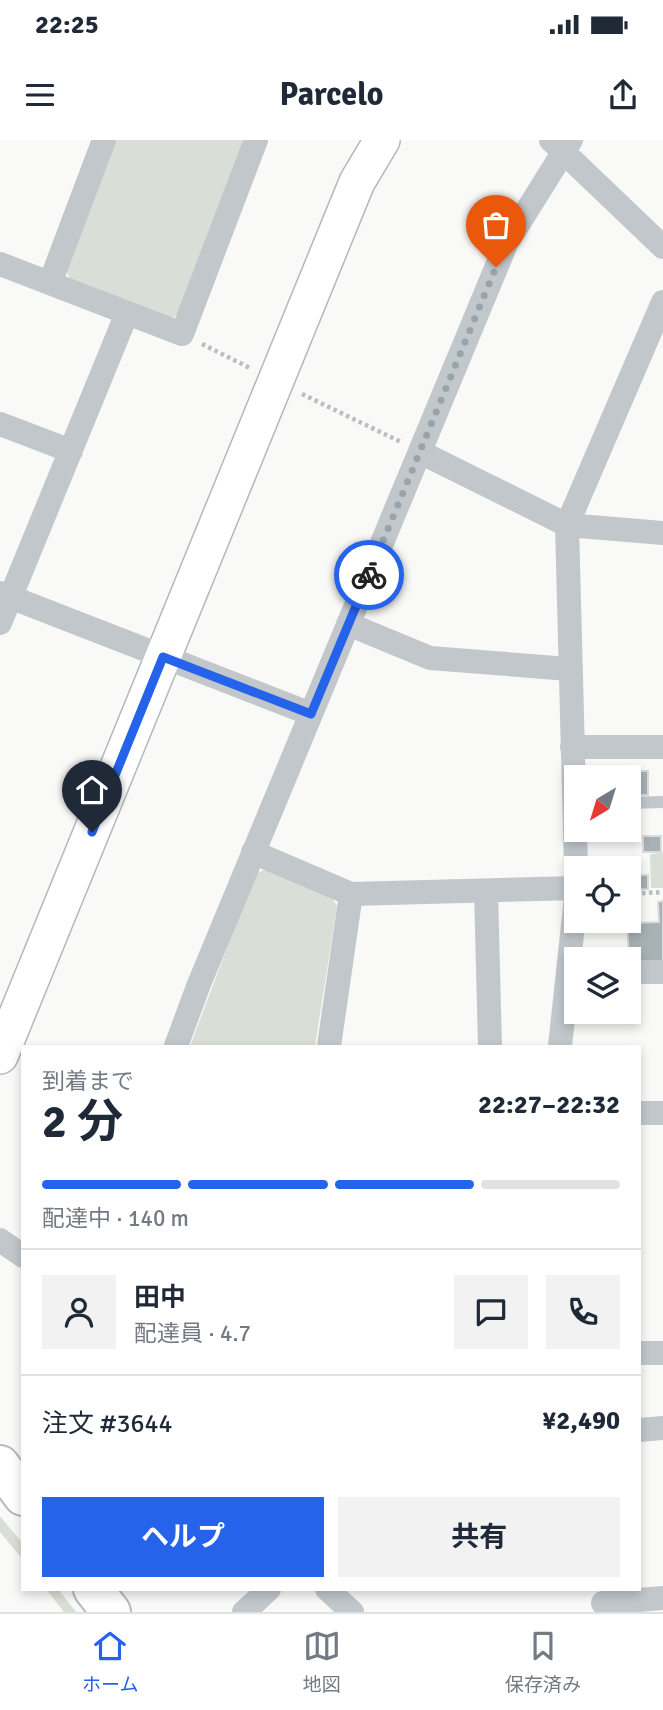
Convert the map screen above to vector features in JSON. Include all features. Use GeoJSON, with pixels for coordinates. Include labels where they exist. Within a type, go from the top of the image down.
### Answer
{"type":"FeatureCollection","features":[{"type":"Feature","properties":{"kind":"main road"},"geometry":{"type":"LineString","coordinates":[[0,1465],[21,1493]]}},
{"type":"Feature","properties":{"kind":"main road"},"geometry":{"type":"LineString","coordinates":[[95,1591],[111,1612]]}},
{"type":"Feature","properties":{"kind":"street"},"geometry":{"type":"LineString","coordinates":[[50,283],[104,140]]}},
{"type":"Feature","properties":{"kind":"street"},"geometry":{"type":"LineString","coordinates":[[0,264],[182,334],[256,140]]}},
{"type":"Feature","properties":{"kind":"street"},"geometry":{"type":"LineString","coordinates":[[0,1056],[357,182],[382,140]]}},
{"type":"Feature","properties":{"kind":"street"},"geometry":{"type":"LineString","coordinates":[[176,1045],[253,852],[506,244],[561,144],[663,247]]}},
{"type":"Feature","properties":{"kind":"street"},"geometry":{"type":"LineString","coordinates":[[573,765],[566,525],[663,302]]}},
{"type":"Feature","properties":{"kind":"street"},"geometry":{"type":"LineString","coordinates":[[0,623],[5,595],[71,451],[127,313]]}},
{"type":"Feature","properties":{"kind":"street"},"geometry":{"type":"LineString","coordinates":[[0,424],[71,451]]}},
{"type":"Feature","properties":{"kind":"street"},"geometry":{"type":"LineString","coordinates":[[420,452],[566,525],[663,533]]}},
{"type":"Feature","properties":{"kind":"street"},"geometry":{"type":"LineString","coordinates":[[5,595],[311,714]]}},
{"type":"Feature","properties":{"kind":"street"},"geometry":{"type":"LineString","coordinates":[[348,624],[430,659],[569,668]]}},
{"type":"Feature","properties":{"kind":"street"},"geometry":{"type":"LineString","coordinates":[[572,747],[663,747]]}},
{"type":"Feature","properties":{"kind":"street"},"geometry":{"type":"LineString","coordinates":[[253,852],[351,894],[564,888]]}},
{"type":"Feature","properties":{"kind":"street"},"geometry":{"type":"LineString","coordinates":[[486,891],[490,1045]]}},
{"type":"Feature","properties":{"kind":"street"},"geometry":{"type":"LineString","coordinates":[[328,1045],[351,894]]}},
{"type":"Feature","properties":{"kind":"street"},"geometry":{"type":"LineString","coordinates":[[641,972],[663,972]]}},
{"type":"Feature","properties":{"kind":"street"},"geometry":{"type":"LineString","coordinates":[[560,1045],[564,1022]]}},
{"type":"Feature","properties":{"kind":"street"},"geometry":{"type":"LineString","coordinates":[[641,1113],[663,1113]]}},
{"type":"Feature","properties":{"kind":"street"},"geometry":{"type":"LineString","coordinates":[[0,1240],[21,1255]]}},
{"type":"Feature","properties":{"kind":"street"},"geometry":{"type":"LineString","coordinates":[[641,1353],[663,1353]]}},
{"type":"Feature","properties":{"kind":"street"},"geometry":{"type":"LineString","coordinates":[[641,1430],[663,1428]]}},
{"type":"Feature","properties":{"kind":"street"},"geometry":{"type":"LineString","coordinates":[[244,1612],[267,1591]]}},
{"type":"Feature","properties":{"kind":"street"},"geometry":{"type":"LineString","coordinates":[[329,1591],[352,1612]]}},
{"type":"Feature","properties":{"kind":"street"},"geometry":{"type":"LineString","coordinates":[[603,1601],[663,1598]]}},
{"type":"Feature","properties":{"kind":"lane"},"geometry":{"type":"LineString","coordinates":[[641,803],[663,803]]}},
{"type":"Feature","properties":{"kind":"path"},"geometry":{"type":"LineString","coordinates":[[641,893],[663,892]]}},
{"type":"Feature","properties":{"kind":"shaded area"},"geometry":{"type":"Polygon","coordinates":[[[115,140],[247,140],[179,314],[170,319],[71,281],[65,268],[115,140]]]}},
{"type":"Feature","properties":{"kind":"shaded area"},"geometry":{"type":"Polygon","coordinates":[[[663,853],[663,888],[651,888],[650,854],[663,853]]]}},
{"type":"Feature","properties":{"kind":"shaded area"},"geometry":{"type":"Polygon","coordinates":[[[266,869],[332,898],[337,906],[315,1045],[190,1045],[255,874],[266,869]]]}},
{"type":"Feature","properties":{"kind":"shaded area"},"geometry":{"type":"Polygon","coordinates":[[[0,1516],[21,1542],[21,1558],[0,1532],[0,1516]]]}},
{"type":"Feature","properties":{"kind":"shaded area"},"geometry":{"type":"Polygon","coordinates":[[[48,1591],[60,1591],[76,1612],[64,1612],[48,1591]]]}},
{"type":"Feature","properties":{"kind":"building"},"geometry":{"type":"Polygon","coordinates":[[[641,771],[648,771],[648,795],[641,795],[641,771]]]}},
{"type":"Feature","properties":{"kind":"building"},"geometry":{"type":"Polygon","coordinates":[[[643,836],[661,836],[661,852],[643,852],[643,836]]]}},
{"type":"Feature","properties":{"kind":"building"},"geometry":{"type":"Polygon","coordinates":[[[641,875],[648,875],[648,889],[641,889],[641,875]]]}},
{"type":"Feature","properties":{"kind":"building"},"geometry":{"type":"Polygon","coordinates":[[[663,901],[663,961],[641,962],[641,947],[628,947],[628,933],[641,933],[641,923],[659,922],[658,902],[663,901]]]}},
{"type":"Feature","properties":{"kind":"way so far"},"geometry":{"type":"LineString","coordinates":[[369,575],[496,267]]}},
{"type":"Feature","properties":{"kind":"route"},"geometry":{"type":"LineString","coordinates":[[92,832],[163,657],[311,714],[369,575]]}}]}
